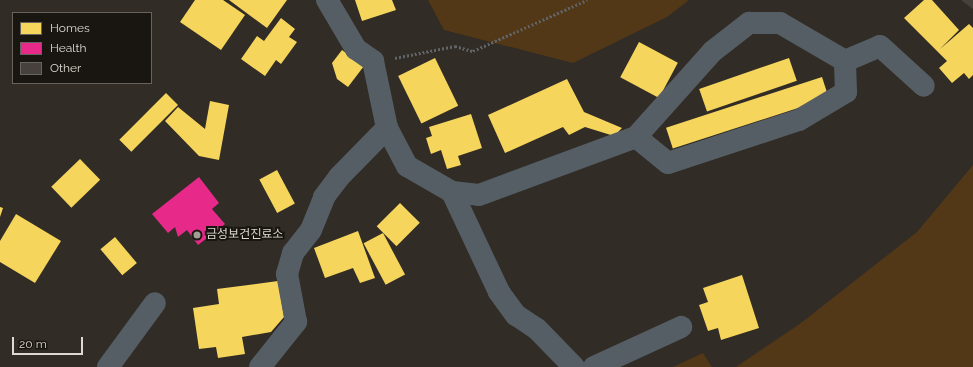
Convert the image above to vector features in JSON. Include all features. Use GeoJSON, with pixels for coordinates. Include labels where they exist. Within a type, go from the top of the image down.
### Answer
{"type":"FeatureCollection","features":[{"type":"Feature","properties":{"kind":"street"},"geometry":{"type":"LineString","coordinates":[[327,0],[356,49],[373,61],[387,128],[407,166],[452,192],[479,195],[636,137],[713,51],[749,23],[780,22],[845,61]]}},
{"type":"Feature","properties":{"kind":"street"},"geometry":{"type":"LineString","coordinates":[[845,61],[880,46],[924,86]]}},
{"type":"Feature","properties":{"kind":"street"},"geometry":{"type":"LineString","coordinates":[[636,137],[668,163],[799,120],[846,92],[845,61]]}},
{"type":"Feature","properties":{"kind":"street"},"geometry":{"type":"LineString","coordinates":[[260,367],[296,322],[287,274],[293,253],[311,230],[324,198],[339,177],[387,128]]}},
{"type":"Feature","properties":{"kind":"street"},"geometry":{"type":"LineString","coordinates":[[452,192],[499,292],[516,315],[537,329],[574,367]]}},
{"type":"Feature","properties":{"kind":"street"},"geometry":{"type":"LineString","coordinates":[[108,367],[155,303]]}},
{"type":"Feature","properties":{"kind":"street"},"geometry":{"type":"LineString","coordinates":[[594,367],[681,327]]}},
{"type":"Feature","properties":{"kind":"path"},"geometry":{"type":"LineString","coordinates":[[373,61],[455,46],[473,51],[587,0]]}},
{"type":"Feature","properties":{"kind":"shaded area"},"geometry":{"type":"Polygon","coordinates":[[[428,0],[689,0],[667,17],[573,63],[444,30],[428,0]]]}},
{"type":"Feature","properties":{"kind":"shaded area"},"geometry":{"type":"Polygon","coordinates":[[[973,165],[973,367],[736,367],[801,323],[917,232],[973,165]]]}},
{"type":"Feature","properties":{"kind":"shaded area"},"geometry":{"type":"Polygon","coordinates":[[[703,353],[712,367],[673,367],[703,353]]]}},
{"type":"Feature","properties":{"kind":"building: Homes"},"geometry":{"type":"Polygon","coordinates":[[[195,0],[223,0],[245,15],[221,50],[180,22],[195,0]]]}},
{"type":"Feature","properties":{"kind":"building: Homes"},"geometry":{"type":"Polygon","coordinates":[[[229,0],[287,0],[267,28],[229,0]]]}},
{"type":"Feature","properties":{"kind":"building: Homes"},"geometry":{"type":"Polygon","coordinates":[[[355,0],[392,0],[396,10],[362,21],[355,0]]]}},
{"type":"Feature","properties":{"kind":"building: Homes"},"geometry":{"type":"Polygon","coordinates":[[[924,0],[932,0],[959,30],[940,49],[969,24],[973,28],[973,75],[969,79],[964,73],[952,83],[939,68],[947,61],[904,18],[924,0]]]}},
{"type":"Feature","properties":{"kind":"building: Homes"},"geometry":{"type":"Polygon","coordinates":[[[281,18],[295,29],[289,37],[297,42],[281,64],[276,60],[265,76],[241,59],[257,36],[264,41],[281,18]]]}},
{"type":"Feature","properties":{"kind":"building: Homes"},"geometry":{"type":"Polygon","coordinates":[[[639,42],[678,63],[659,98],[620,77],[639,42]]]}},
{"type":"Feature","properties":{"kind":"building: Homes"},"geometry":{"type":"Polygon","coordinates":[[[342,50],[364,66],[348,87],[337,79],[332,63],[342,50]]]}},
{"type":"Feature","properties":{"kind":"building: Homes"},"geometry":{"type":"Polygon","coordinates":[[[435,58],[458,106],[421,124],[398,76],[435,58]]]}},
{"type":"Feature","properties":{"kind":"building: Homes"},"geometry":{"type":"Polygon","coordinates":[[[789,58],[797,81],[707,112],[699,89],[789,58]]]}},
{"type":"Feature","properties":{"kind":"building: Homes"},"geometry":{"type":"Polygon","coordinates":[[[822,77],[829,98],[673,149],[666,128],[822,77]]]}},
{"type":"Feature","properties":{"kind":"building: Homes"},"geometry":{"type":"Polygon","coordinates":[[[567,79],[584,112],[622,128],[614,136],[585,127],[569,135],[563,127],[505,153],[488,115],[567,79]]]}},
{"type":"Feature","properties":{"kind":"building: Homes"},"geometry":{"type":"Polygon","coordinates":[[[166,93],[178,105],[131,152],[119,140],[166,93]]]}},
{"type":"Feature","properties":{"kind":"building: Homes"},"geometry":{"type":"Polygon","coordinates":[[[210,101],[229,105],[219,160],[199,156],[165,121],[178,107],[205,129],[210,101]]]}},
{"type":"Feature","properties":{"kind":"building: Homes"},"geometry":{"type":"Polygon","coordinates":[[[471,114],[482,148],[458,156],[461,165],[447,169],[441,150],[431,154],[426,138],[432,136],[429,127],[471,114]]]}},
{"type":"Feature","properties":{"kind":"building: Homes"},"geometry":{"type":"Polygon","coordinates":[[[80,159],[100,180],[71,208],[51,187],[80,159]]]}},
{"type":"Feature","properties":{"kind":"building: Homes"},"geometry":{"type":"Polygon","coordinates":[[[277,170],[295,204],[277,213],[259,179],[277,170]]]}},
{"type":"Feature","properties":{"kind":"building: Homes"},"geometry":{"type":"Polygon","coordinates":[[[400,203],[420,223],[396,246],[377,226],[400,203]]]}},
{"type":"Feature","properties":{"kind":"building: Homes"},"geometry":{"type":"Polygon","coordinates":[[[0,207],[3,208],[0,217],[0,207]]]}},
{"type":"Feature","properties":{"kind":"building: Homes"},"geometry":{"type":"Polygon","coordinates":[[[16,214],[61,241],[35,283],[0,262],[0,241],[16,214]]]}},
{"type":"Feature","properties":{"kind":"building: Homes"},"geometry":{"type":"Polygon","coordinates":[[[358,231],[375,278],[360,283],[353,268],[325,278],[314,248],[358,231]]]}},
{"type":"Feature","properties":{"kind":"building: Homes"},"geometry":{"type":"Polygon","coordinates":[[[383,233],[405,274],[386,285],[364,243],[383,233]]]}},
{"type":"Feature","properties":{"kind":"building: Homes"},"geometry":{"type":"Polygon","coordinates":[[[115,237],[137,263],[122,275],[100,249],[115,237]]]}},
{"type":"Feature","properties":{"kind":"building: Homes"},"geometry":{"type":"Polygon","coordinates":[[[742,275],[759,328],[721,340],[718,328],[708,331],[699,305],[708,302],[703,288],[742,275]]]}},
{"type":"Feature","properties":{"kind":"building: Homes"},"geometry":{"type":"Polygon","coordinates":[[[278,281],[284,317],[271,332],[242,337],[245,354],[218,358],[216,347],[199,349],[193,308],[219,304],[217,289],[278,281]]]}},
{"type":"Feature","properties":{"kind":"building: Health"},"geometry":{"type":"Polygon","coordinates":[[[199,177],[219,203],[212,209],[225,224],[198,245],[187,230],[178,237],[175,227],[168,233],[152,214],[199,177]]]}},
{"type":"Feature","properties":{"kind":"building: Other"},"geometry":{"type":"Polygon","coordinates":[[[961,0],[973,0],[973,9],[961,0]]]}},
{"type":"Feature","properties":{"kind":"place","name":"금성보건진료소"},"geometry":{"type":"Point","coordinates":[197,235]}}]}
